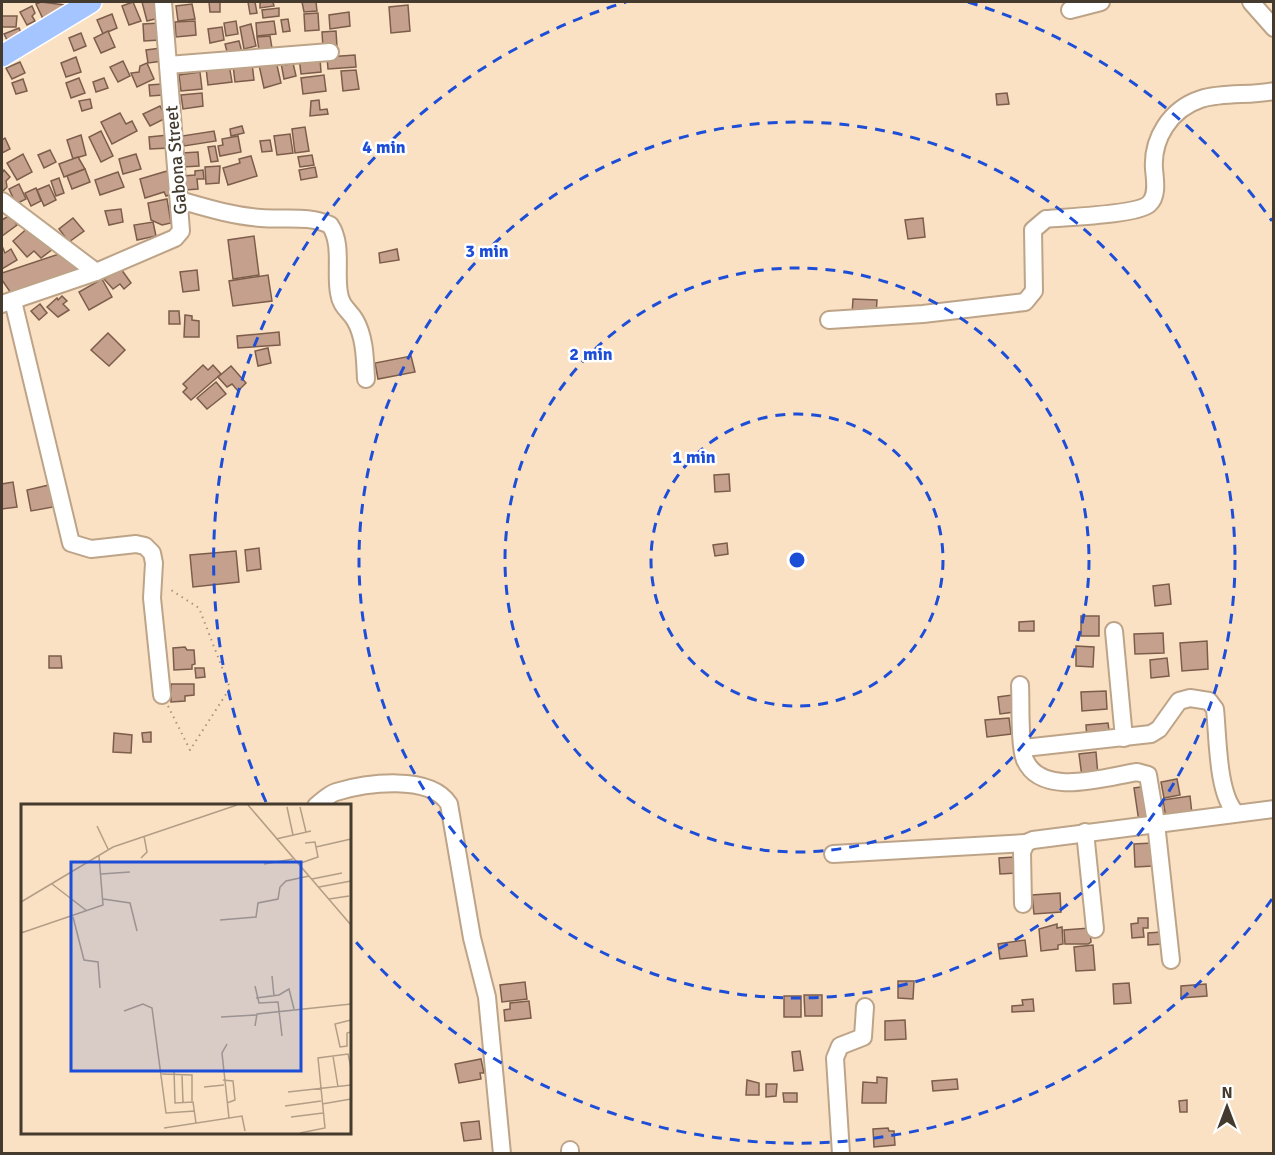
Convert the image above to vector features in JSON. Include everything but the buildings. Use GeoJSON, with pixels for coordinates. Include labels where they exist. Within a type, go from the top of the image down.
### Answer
{"type":"FeatureCollection","features":[{"type":"Feature","properties":{"kind":"main road"},"geometry":{"type":"LineString","coordinates":[[2,56],[91,2]]}},
{"type":"Feature","properties":{"kind":"street","name":"Gabona Street"},"geometry":{"type":"LineString","coordinates":[[7,303],[96,272],[179,235],[182,226],[163,2]]}},
{"type":"Feature","properties":{"kind":"street"},"geometry":{"type":"LineString","coordinates":[[1070,10],[1101,2]]}},
{"type":"Feature","properties":{"kind":"street"},"geometry":{"type":"LineString","coordinates":[[1254,5],[1274,4]]}},
{"type":"Feature","properties":{"kind":"street"},"geometry":{"type":"LineString","coordinates":[[1254,5],[1274,27]]}},
{"type":"Feature","properties":{"kind":"street"},"geometry":{"type":"LineString","coordinates":[[168,65],[330,52]]}},
{"type":"Feature","properties":{"kind":"street"},"geometry":{"type":"LineString","coordinates":[[829,320],[922,314],[1025,302],[1034,291],[1033,230],[1039,223],[1046,219],[1133,211],[1149,205],[1155,191],[1153,155],[1158,136],[1174,117],[1190,104],[1202,99],[1251,96],[1274,91]]}},
{"type":"Feature","properties":{"kind":"street"},"geometry":{"type":"LineString","coordinates":[[179,200],[231,214],[263,218],[313,219],[330,225],[336,241],[341,304],[354,318],[358,328],[364,351],[366,379]]}},
{"type":"Feature","properties":{"kind":"street"},"geometry":{"type":"LineString","coordinates":[[2,201],[96,272]]}},
{"type":"Feature","properties":{"kind":"street"},"geometry":{"type":"LineString","coordinates":[[7,303],[68,537],[78,547],[91,549],[136,544],[145,546],[152,553],[154,563],[152,598],[162,696]]}},
{"type":"Feature","properties":{"kind":"street"},"geometry":{"type":"LineString","coordinates":[[1114,631],[1124,738]]}},
{"type":"Feature","properties":{"kind":"street"},"geometry":{"type":"LineString","coordinates":[[1020,685],[1024,758],[1030,768],[1049,782],[1061,783],[1137,772],[1148,775],[1156,823],[1171,960]]}},
{"type":"Feature","properties":{"kind":"street"},"geometry":{"type":"LineString","coordinates":[[1024,748],[1142,736],[1159,729],[1179,700],[1190,698],[1209,701],[1215,709],[1225,792],[1229,806],[1236,813]]}},
{"type":"Feature","properties":{"kind":"street"},"geometry":{"type":"LineString","coordinates":[[319,804],[333,793],[398,782],[419,785],[443,795],[449,804],[472,938],[487,997],[502,1154]]}},
{"type":"Feature","properties":{"kind":"street"},"geometry":{"type":"LineString","coordinates":[[833,854],[1026,843],[1085,832],[1274,809]]}},
{"type":"Feature","properties":{"kind":"street"},"geometry":{"type":"LineString","coordinates":[[1085,832],[1095,929]]}},
{"type":"Feature","properties":{"kind":"street"},"geometry":{"type":"LineString","coordinates":[[1023,904],[1022,852],[1026,843]]}},
{"type":"Feature","properties":{"kind":"street"},"geometry":{"type":"LineString","coordinates":[[842,1154],[835,1058],[840,1046],[863,1037],[865,1007]]}},
{"type":"Feature","properties":{"kind":"path"},"geometry":{"type":"LineString","coordinates":[[153,578],[199,608],[230,688],[190,750],[162,696]]}}]}
